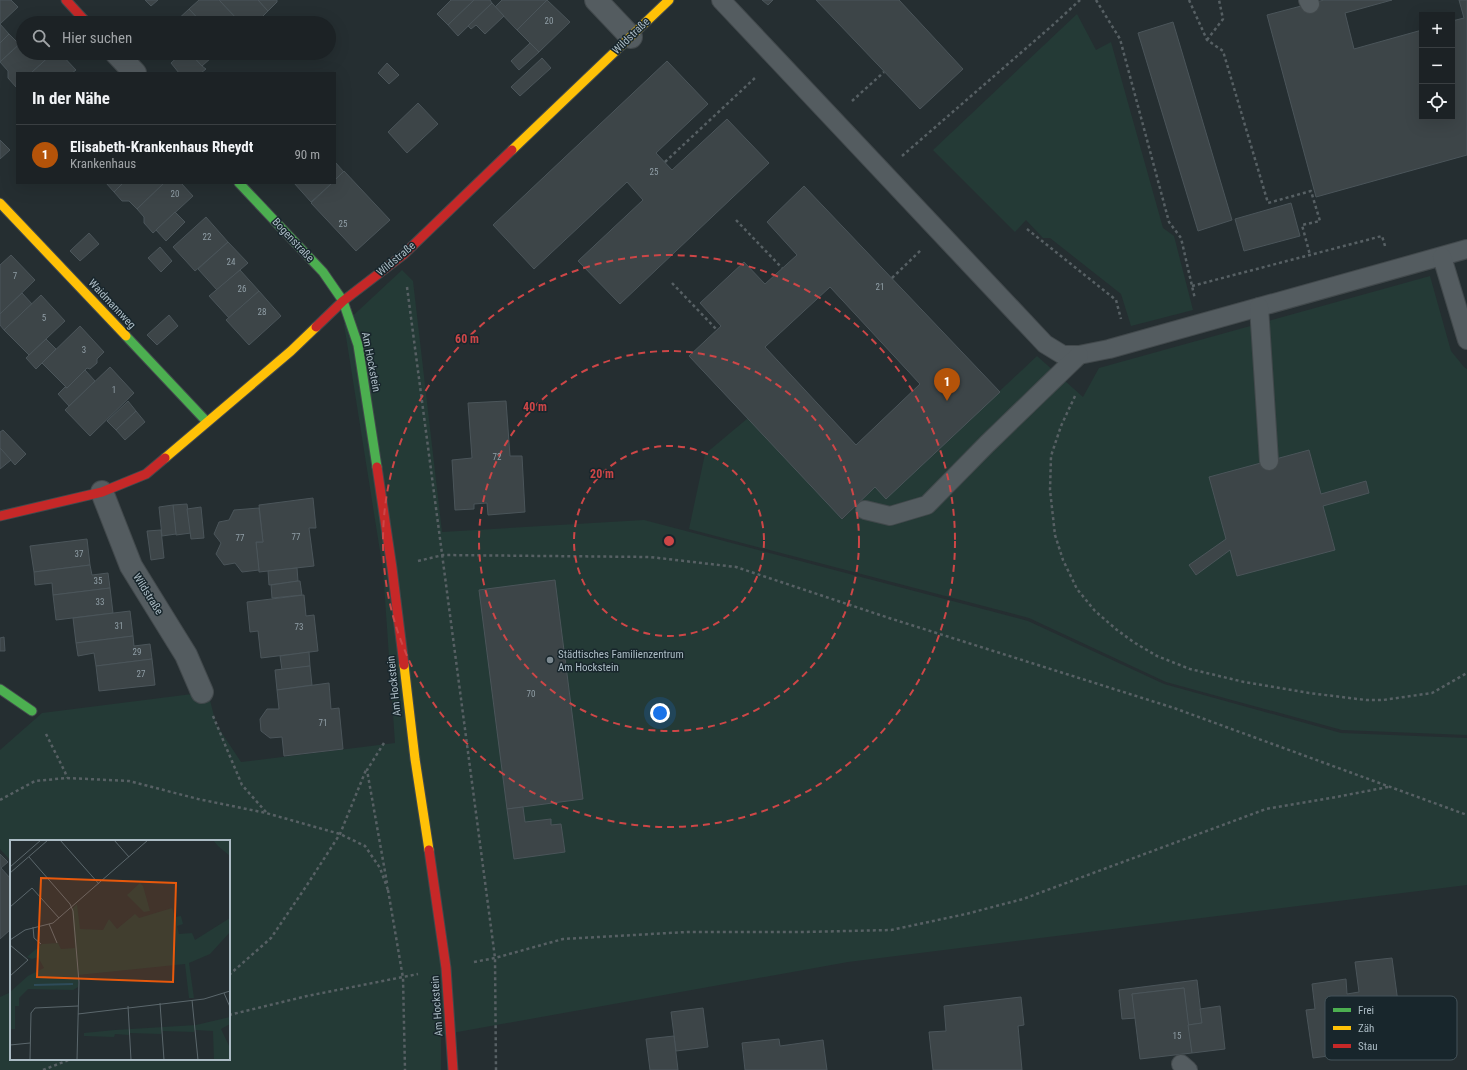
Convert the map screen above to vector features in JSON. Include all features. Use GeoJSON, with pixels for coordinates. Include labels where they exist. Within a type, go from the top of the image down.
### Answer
{"type":"FeatureCollection","features":[{"type":"Feature","properties":{"kind":"street"},"geometry":{"type":"LineString","coordinates":[[66,0],[81,16]]}},
{"type":"Feature","properties":{"kind":"street"},"geometry":{"type":"LineString","coordinates":[[596,0],[631,37]]}},
{"type":"Feature","properties":{"kind":"street","name":"Wildstraße"},"geometry":{"type":"LineString","coordinates":[[0,516],[102,492],[146,474],[291,351],[343,301],[403,255],[669,0]]}},
{"type":"Feature","properties":{"kind":"street"},"geometry":{"type":"LineString","coordinates":[[123,60],[134,72]]}},
{"type":"Feature","properties":{"kind":"street","name":"Bogenstraße"},"geometry":{"type":"LineString","coordinates":[[240,184],[323,272],[343,301]]}},
{"type":"Feature","properties":{"kind":"street","name":"Waidmannweg"},"geometry":{"type":"LineString","coordinates":[[0,203],[207,422]]}},
{"type":"Feature","properties":{"kind":"street","name":"Am Hockstein"},"geometry":{"type":"LineString","coordinates":[[343,301],[358,345],[392,568],[414,759],[446,968],[453,1070]]}},
{"type":"Feature","properties":{"kind":"street","name":"Wildstraße"},"geometry":{"type":"LineString","coordinates":[[102,492],[131,566],[186,655],[202,692]]}},
{"type":"Feature","properties":{"kind":"street"},"geometry":{"type":"LineString","coordinates":[[0,689],[32,711]]}},
{"type":"Feature","properties":{"kind":"lane"},"geometry":{"type":"LineString","coordinates":[[720,0],[1045,344],[1063,355],[1079,355],[1109,349],[1467,249]]}},
{"type":"Feature","properties":{"kind":"lane"},"geometry":{"type":"LineString","coordinates":[[1442,256],[1467,340]]}},
{"type":"Feature","properties":{"kind":"lane"},"geometry":{"type":"LineString","coordinates":[[1259,307],[1268,461]]}},
{"type":"Feature","properties":{"kind":"lane"},"geometry":{"type":"LineString","coordinates":[[864,510],[890,516],[927,505],[987,444],[1079,355]]}},
{"type":"Feature","properties":{"kind":"path"},"geometry":{"type":"LineString","coordinates":[[883,172],[1080,0]]}},
{"type":"Feature","properties":{"kind":"path"},"geometry":{"type":"LineString","coordinates":[[1096,0],[1120,39],[1169,222],[1181,238],[1202,323]]}},
{"type":"Feature","properties":{"kind":"path"},"geometry":{"type":"LineString","coordinates":[[1189,0],[1207,40],[1223,50],[1268,203],[1311,191],[1320,221],[1302,225],[1310,255]]}},
{"type":"Feature","properties":{"kind":"path"},"geometry":{"type":"LineString","coordinates":[[1207,40],[1223,19],[1219,0]]}},
{"type":"Feature","properties":{"kind":"path"},"geometry":{"type":"LineString","coordinates":[[665,162],[776,58]]}},
{"type":"Feature","properties":{"kind":"path"},"geometry":{"type":"LineString","coordinates":[[832,118],[884,72]]}},
{"type":"Feature","properties":{"kind":"path"},"geometry":{"type":"LineString","coordinates":[[736,220],[782,268]]}},
{"type":"Feature","properties":{"kind":"path"},"geometry":{"type":"LineString","coordinates":[[1027,229],[1116,300],[1128,343]]}},
{"type":"Feature","properties":{"kind":"path"},"geometry":{"type":"LineString","coordinates":[[892,278],[940,233]]}},
{"type":"Feature","properties":{"kind":"path"},"geometry":{"type":"LineString","coordinates":[[1192,286],[1382,236],[1391,270]]}},
{"type":"Feature","properties":{"kind":"path"},"geometry":{"type":"LineString","coordinates":[[403,255],[427,449],[443,555],[495,958],[496,1070]]}},
{"type":"Feature","properties":{"kind":"path"},"geometry":{"type":"LineString","coordinates":[[672,283],[717,330]]}},
{"type":"Feature","properties":{"kind":"path"},"geometry":{"type":"LineString","coordinates":[[1079,355],[1079,383],[1075,398],[1061,426],[1051,456],[1050,490],[1055,535],[1063,560],[1077,589],[1095,611],[1117,630],[1134,643],[1157,656],[1190,669],[1244,682],[1309,693],[1366,700],[1395,698],[1432,693],[1467,673]]}},
{"type":"Feature","properties":{"kind":"path"},"geometry":{"type":"LineString","coordinates":[[392,568],[443,555],[650,557],[736,567],[889,618],[1174,708],[1467,815]]}},
{"type":"Feature","properties":{"kind":"path"},"geometry":{"type":"LineString","coordinates":[[202,692],[242,785],[266,813]]}},
{"type":"Feature","properties":{"kind":"path"},"geometry":{"type":"LineString","coordinates":[[230,974],[271,938],[340,834],[367,770],[408,705]]}},
{"type":"Feature","properties":{"kind":"path"},"geometry":{"type":"LineString","coordinates":[[32,711],[52,744],[67,778]]}},
{"type":"Feature","properties":{"kind":"path"},"geometry":{"type":"LineString","coordinates":[[367,770],[404,978],[405,1070]]}},
{"type":"Feature","properties":{"kind":"path"},"geometry":{"type":"LineString","coordinates":[[0,800],[35,781],[67,778],[129,781],[198,799],[266,813],[340,834],[364,846],[380,868],[388,890]]}},
{"type":"Feature","properties":{"kind":"path"},"geometry":{"type":"LineString","coordinates":[[230,1015],[307,996],[404,978],[495,958],[563,939],[687,932],[890,930],[966,914],[1023,899],[1266,809],[1388,787]]}},
{"type":"Feature","properties":{"kind":"path"},"geometry":{"type":"LineString","coordinates":[[43,1070],[68,1060]]}},
{"type":"Feature","properties":{"kind":"green space"},"geometry":{"type":"Polygon","coordinates":[[[1077,14],[1096,50],[1111,42],[1163,228],[1174,236],[1193,310],[1131,326],[1121,294],[1050,238],[1043,238],[1026,220],[1015,232],[933,150],[1077,14]]]}},
{"type":"Feature","properties":{"kind":"green space"},"geometry":{"type":"Polygon","coordinates":[[[402,270],[413,281],[442,532],[644,520],[1028,621],[1164,684],[1341,733],[1467,738],[1467,885],[848,962],[441,1035],[441,1070],[0,1070],[0,997],[10,992],[10,1060],[230,1060],[230,840],[10,840],[10,860],[0,849],[0,750],[42,713],[208,692],[216,724],[241,762],[395,743],[383,570],[344,324],[402,270]]]}},
{"type":"Feature","properties":{"kind":"green space"},"geometry":{"type":"Polygon","coordinates":[[[1430,276],[1451,351],[1467,369],[1467,735],[1342,730],[1166,682],[1029,618],[689,529],[705,454],[748,418],[843,519],[875,487],[886,498],[1037,356],[1083,397],[1099,368],[1430,276]]]}},
{"type":"Feature","properties":{"kind":"building"},"geometry":{"type":"Polygon","coordinates":[[[0,0],[11,0],[18,7],[0,24],[0,0]]]}},
{"type":"Feature","properties":{"kind":"building"},"geometry":{"type":"Polygon","coordinates":[[[145,0],[158,0],[151,6],[145,0]]]}},
{"type":"Feature","properties":{"kind":"building"},"geometry":{"type":"Polygon","coordinates":[[[199,0],[219,0],[234,16],[196,16],[189,9],[199,0]]]}},
{"type":"Feature","properties":{"kind":"building"},"geometry":{"type":"Polygon","coordinates":[[[219,0],[258,0],[268,11],[263,16],[234,16],[219,0]]]}},
{"type":"Feature","properties":{"kind":"building"},"geometry":{"type":"Polygon","coordinates":[[[258,0],[277,0],[277,2],[268,11],[258,0]]]}},
{"type":"Feature","properties":{"kind":"building"},"geometry":{"type":"Polygon","coordinates":[[[451,0],[474,0],[448,25],[437,14],[451,0]]]}},
{"type":"Feature","properties":{"kind":"building"},"geometry":{"type":"Polygon","coordinates":[[[474,0],[490,0],[492,3],[458,36],[448,25],[474,0]]]}},
{"type":"Feature","properties":{"kind":"building"},"geometry":{"type":"Polygon","coordinates":[[[502,0],[547,0],[517,30],[495,7],[502,0]]]}},
{"type":"Feature","properties":{"kind":"building"},"geometry":{"type":"Polygon","coordinates":[[[547,0],[570,22],[539,52],[517,30],[547,0]]]}},
{"type":"Feature","properties":{"kind":"building"},"geometry":{"type":"Polygon","coordinates":[[[762,0],[773,0],[768,5],[762,0]]]}},
{"type":"Feature","properties":{"kind":"building"},"geometry":{"type":"Polygon","coordinates":[[[816,0],[899,0],[963,69],[920,109],[816,0]]]}},
{"type":"Feature","properties":{"kind":"building"},"geometry":{"type":"Polygon","coordinates":[[[1324,0],[1392,0],[1345,13],[1354,49],[1419,31],[1419,120],[1455,120],[1455,20],[1464,18],[1459,0],[1467,0],[1467,155],[1316,197],[1267,15],[1324,0]]]}},
{"type":"Feature","properties":{"kind":"building"},"geometry":{"type":"Polygon","coordinates":[[[492,3],[504,16],[485,34],[476,25],[471,29],[468,26],[492,3]]]}},
{"type":"Feature","properties":{"kind":"building"},"geometry":{"type":"Polygon","coordinates":[[[189,9],[196,16],[182,16],[189,9]]]}},
{"type":"Feature","properties":{"kind":"building"},"geometry":{"type":"Polygon","coordinates":[[[1173,22],[1232,220],[1198,231],[1138,33],[1173,22]]]}},
{"type":"Feature","properties":{"kind":"building"},"geometry":{"type":"Polygon","coordinates":[[[0,24],[9,34],[0,43],[0,24]]]}},
{"type":"Feature","properties":{"kind":"building"},"geometry":{"type":"Polygon","coordinates":[[[9,34],[16,41],[16,47],[0,62],[0,43],[9,34]]]}},
{"type":"Feature","properties":{"kind":"building"},"geometry":{"type":"Polygon","coordinates":[[[530,43],[539,52],[519,70],[511,61],[530,43]]]}},
{"type":"Feature","properties":{"kind":"building"},"geometry":{"type":"Polygon","coordinates":[[[16,47],[16,60],[45,60],[32,72],[16,72],[16,87],[8,78],[8,71],[0,62],[16,47]]]}},
{"type":"Feature","properties":{"kind":"building"},"geometry":{"type":"Polygon","coordinates":[[[542,58],[551,68],[520,96],[511,87],[542,58]]]}},
{"type":"Feature","properties":{"kind":"building"},"geometry":{"type":"Polygon","coordinates":[[[45,60],[67,60],[76,70],[73,72],[32,72],[45,60]]]}},
{"type":"Feature","properties":{"kind":"building"},"geometry":{"type":"Polygon","coordinates":[[[174,60],[196,60],[206,69],[202,72],[178,72],[171,63],[174,60]]]}},
{"type":"Feature","properties":{"kind":"building"},"geometry":{"type":"Polygon","coordinates":[[[196,60],[209,60],[202,66],[196,60]]]}},
{"type":"Feature","properties":{"kind":"building"},"geometry":{"type":"Polygon","coordinates":[[[667,61],[708,104],[656,153],[672,170],[727,119],[769,163],[620,304],[578,261],[643,200],[627,182],[534,269],[493,225],[667,61]]]}},
{"type":"Feature","properties":{"kind":"building"},"geometry":{"type":"Polygon","coordinates":[[[387,63],[399,75],[389,84],[378,73],[387,63]]]}},
{"type":"Feature","properties":{"kind":"building"},"geometry":{"type":"Polygon","coordinates":[[[418,103],[438,124],[407,153],[388,132],[418,103]]]}},
{"type":"Feature","properties":{"kind":"building"},"geometry":{"type":"Polygon","coordinates":[[[0,140],[10,150],[0,159],[0,140]]]}},
{"type":"Feature","properties":{"kind":"building"},"geometry":{"type":"Polygon","coordinates":[[[336,163],[344,172],[336,179],[336,163]]]}},
{"type":"Feature","properties":{"kind":"building"},"geometry":{"type":"Polygon","coordinates":[[[344,171],[390,220],[356,251],[311,203],[331,184],[336,184],[336,179],[344,171]]]}},
{"type":"Feature","properties":{"kind":"building"},"geometry":{"type":"Polygon","coordinates":[[[107,184],[122,184],[114,192],[107,184]]]}},
{"type":"Feature","properties":{"kind":"building"},"geometry":{"type":"Polygon","coordinates":[[[122,184],[163,184],[137,209],[129,201],[122,201],[114,192],[122,184]]]}},
{"type":"Feature","properties":{"kind":"building"},"geometry":{"type":"Polygon","coordinates":[[[163,184],[182,184],[193,196],[153,233],[144,223],[144,217],[137,209],[163,184]]]}},
{"type":"Feature","properties":{"kind":"building"},"geometry":{"type":"Polygon","coordinates":[[[295,184],[331,184],[311,202],[295,184]]]}},
{"type":"Feature","properties":{"kind":"building"},"geometry":{"type":"Polygon","coordinates":[[[804,186],[1000,392],[886,499],[875,487],[842,519],[689,356],[721,326],[700,303],[744,262],[765,284],[797,255],[767,222],[804,186]],[[830,287],[765,347],[856,445],[920,384],[830,287]]]}},
{"type":"Feature","properties":{"kind":"building"},"geometry":{"type":"Polygon","coordinates":[[[1291,203],[1300,236],[1244,251],[1235,219],[1291,203]]]}},
{"type":"Feature","properties":{"kind":"building"},"geometry":{"type":"Polygon","coordinates":[[[175,212],[185,222],[166,241],[156,230],[175,212]]]}},
{"type":"Feature","properties":{"kind":"building"},"geometry":{"type":"Polygon","coordinates":[[[206,217],[228,242],[195,271],[173,247],[206,217]]]}},
{"type":"Feature","properties":{"kind":"building"},"geometry":{"type":"Polygon","coordinates":[[[89,233],[99,244],[80,261],[70,251],[89,233]]]}},
{"type":"Feature","properties":{"kind":"building"},"geometry":{"type":"Polygon","coordinates":[[[228,242],[248,263],[217,290],[198,269],[228,242]]]}},
{"type":"Feature","properties":{"kind":"building"},"geometry":{"type":"Polygon","coordinates":[[[160,247],[172,261],[161,272],[148,258],[160,247]]]}},
{"type":"Feature","properties":{"kind":"building"},"geometry":{"type":"Polygon","coordinates":[[[11,255],[35,280],[0,314],[0,265],[11,255]]]}},
{"type":"Feature","properties":{"kind":"building"},"geometry":{"type":"Polygon","coordinates":[[[240,270],[259,291],[229,318],[209,296],[240,270]]]}},
{"type":"Feature","properties":{"kind":"building"},"geometry":{"type":"Polygon","coordinates":[[[259,291],[281,316],[249,345],[226,320],[259,291]]]}},
{"type":"Feature","properties":{"kind":"building"},"geometry":{"type":"Polygon","coordinates":[[[22,293],[32,304],[4,330],[0,325],[0,314],[22,293]]]}},
{"type":"Feature","properties":{"kind":"building"},"geometry":{"type":"Polygon","coordinates":[[[41,295],[65,321],[29,355],[4,330],[41,295]]]}},
{"type":"Feature","properties":{"kind":"building"},"geometry":{"type":"Polygon","coordinates":[[[169,315],[178,326],[157,345],[147,335],[169,315]]]}},
{"type":"Feature","properties":{"kind":"building"},"geometry":{"type":"Polygon","coordinates":[[[80,326],[104,352],[97,359],[97,363],[90,369],[87,368],[67,388],[42,363],[80,326]]]}},
{"type":"Feature","properties":{"kind":"building"},"geometry":{"type":"Polygon","coordinates":[[[46,339],[56,349],[36,369],[26,358],[46,339]]]}},
{"type":"Feature","properties":{"kind":"building"},"geometry":{"type":"Polygon","coordinates":[[[110,367],[134,393],[90,436],[65,410],[110,367]]]}},
{"type":"Feature","properties":{"kind":"building"},"geometry":{"type":"Polygon","coordinates":[[[85,370],[95,381],[69,406],[58,394],[65,387],[67,388],[85,370]]]}},
{"type":"Feature","properties":{"kind":"building"},"geometry":{"type":"Polygon","coordinates":[[[128,401],[136,411],[116,430],[107,421],[128,401]]]}},
{"type":"Feature","properties":{"kind":"building"},"geometry":{"type":"Polygon","coordinates":[[[506,401],[510,456],[522,456],[525,512],[488,515],[487,503],[474,504],[474,509],[455,510],[452,460],[472,458],[468,403],[506,401]]]}},
{"type":"Feature","properties":{"kind":"building"},"geometry":{"type":"Polygon","coordinates":[[[136,411],[145,422],[125,440],[116,430],[136,411]]]}},
{"type":"Feature","properties":{"kind":"building"},"geometry":{"type":"Polygon","coordinates":[[[3,430],[26,454],[15,465],[0,448],[0,432],[3,430]]]}},
{"type":"Feature","properties":{"kind":"building"},"geometry":{"type":"Polygon","coordinates":[[[0,448],[11,460],[0,469],[0,448]]]}},
{"type":"Feature","properties":{"kind":"building"},"geometry":{"type":"Polygon","coordinates":[[[1309,450],[1321,494],[1366,481],[1369,493],[1323,506],[1335,550],[1237,576],[1230,550],[1196,575],[1189,565],[1226,539],[1209,477],[1309,450]]]}},
{"type":"Feature","properties":{"kind":"building"},"geometry":{"type":"Polygon","coordinates":[[[313,498],[316,528],[309,528],[314,566],[259,572],[256,542],[263,542],[259,505],[313,498]]]}},
{"type":"Feature","properties":{"kind":"building"},"geometry":{"type":"Polygon","coordinates":[[[187,504],[191,533],[176,535],[173,505],[187,504]]]}},
{"type":"Feature","properties":{"kind":"building"},"geometry":{"type":"Polygon","coordinates":[[[173,505],[176,534],[162,536],[159,507],[173,505]]]}},
{"type":"Feature","properties":{"kind":"building"},"geometry":{"type":"Polygon","coordinates":[[[201,507],[204,538],[191,539],[187,509],[201,507]]]}},
{"type":"Feature","properties":{"kind":"building"},"geometry":{"type":"Polygon","coordinates":[[[259,508],[263,542],[256,542],[259,570],[242,572],[235,563],[224,565],[216,554],[221,543],[214,534],[219,522],[229,520],[234,510],[259,508]]]}},
{"type":"Feature","properties":{"kind":"building"},"geometry":{"type":"Polygon","coordinates":[[[161,530],[164,558],[151,560],[147,531],[161,530]]]}},
{"type":"Feature","properties":{"kind":"building"},"geometry":{"type":"Polygon","coordinates":[[[87,539],[90,565],[34,572],[30,546],[87,539]]]}},
{"type":"Feature","properties":{"kind":"building"},"geometry":{"type":"Polygon","coordinates":[[[90,565],[92,575],[108,573],[110,588],[53,595],[52,583],[35,585],[34,572],[90,565]]]}},
{"type":"Feature","properties":{"kind":"building"},"geometry":{"type":"Polygon","coordinates":[[[297,568],[298,581],[269,585],[268,571],[297,568]]]}},
{"type":"Feature","properties":{"kind":"building"},"geometry":{"type":"Polygon","coordinates":[[[555,580],[583,799],[507,809],[479,590],[555,580]]]}},
{"type":"Feature","properties":{"kind":"building"},"geometry":{"type":"Polygon","coordinates":[[[300,581],[302,595],[272,598],[271,585],[300,581]]]}},
{"type":"Feature","properties":{"kind":"building"},"geometry":{"type":"Polygon","coordinates":[[[110,588],[113,613],[56,620],[53,595],[110,588]]]}},
{"type":"Feature","properties":{"kind":"building"},"geometry":{"type":"Polygon","coordinates":[[[304,595],[306,616],[314,615],[318,651],[261,658],[258,631],[250,632],[247,602],[304,595]]]}},
{"type":"Feature","properties":{"kind":"building"},"geometry":{"type":"Polygon","coordinates":[[[130,611],[133,636],[76,643],[73,618],[130,611]]]}},
{"type":"Feature","properties":{"kind":"building"},"geometry":{"type":"Polygon","coordinates":[[[133,636],[134,646],[150,644],[152,659],[96,666],[94,653],[78,656],[76,643],[133,636]]]}},
{"type":"Feature","properties":{"kind":"building"},"geometry":{"type":"Polygon","coordinates":[[[4,637],[5,651],[0,651],[0,638],[4,637]]]}},
{"type":"Feature","properties":{"kind":"building"},"geometry":{"type":"Polygon","coordinates":[[[309,652],[310,666],[282,670],[280,656],[309,652]]]}},
{"type":"Feature","properties":{"kind":"building"},"geometry":{"type":"Polygon","coordinates":[[[152,659],[155,685],[99,691],[96,666],[152,659]]]}},
{"type":"Feature","properties":{"kind":"building"},"geometry":{"type":"Polygon","coordinates":[[[310,666],[312,685],[277,690],[275,670],[310,666]]]}},
{"type":"Feature","properties":{"kind":"building"},"geometry":{"type":"Polygon","coordinates":[[[329,683],[331,709],[339,708],[343,749],[284,756],[282,737],[270,738],[261,731],[260,719],[267,709],[279,709],[277,690],[329,683]]]}},
{"type":"Feature","properties":{"kind":"building"},"geometry":{"type":"Polygon","coordinates":[[[523,807],[525,822],[551,819],[551,825],[561,824],[565,852],[514,859],[507,809],[523,807]]]}},
{"type":"Feature","properties":{"kind":"building"},"geometry":{"type":"Polygon","coordinates":[[[0,854],[8,862],[1,868],[10,878],[10,930],[0,939],[0,854]]]}},
{"type":"Feature","properties":{"kind":"building"},"geometry":{"type":"Polygon","coordinates":[[[1392,958],[1397,996],[1325,996],[1325,1056],[1313,1058],[1306,1010],[1315,1009],[1312,984],[1346,979],[1347,994],[1359,992],[1355,962],[1392,958]]]}},
{"type":"Feature","properties":{"kind":"building"},"geometry":{"type":"Polygon","coordinates":[[[1197,980],[1202,1023],[1188,1025],[1184,988],[1132,994],[1136,1018],[1122,1019],[1119,990],[1197,980]]]}},
{"type":"Feature","properties":{"kind":"building"},"geometry":{"type":"Polygon","coordinates":[[[1184,988],[1192,1053],[1140,1059],[1132,994],[1184,988]]]}},
{"type":"Feature","properties":{"kind":"building"},"geometry":{"type":"Polygon","coordinates":[[[1021,997],[1024,1025],[1018,1026],[1022,1070],[933,1070],[929,1032],[946,1031],[944,1006],[1021,997]]]}},
{"type":"Feature","properties":{"kind":"building"},"geometry":{"type":"Polygon","coordinates":[[[1220,1006],[1225,1049],[1192,1053],[1188,1025],[1202,1023],[1200,1009],[1220,1006]]]}},
{"type":"Feature","properties":{"kind":"building"},"geometry":{"type":"Polygon","coordinates":[[[703,1008],[708,1047],[676,1051],[671,1012],[703,1008]]]}},
{"type":"Feature","properties":{"kind":"building"},"geometry":{"type":"Polygon","coordinates":[[[674,1036],[678,1070],[650,1070],[646,1039],[674,1036]]]}},
{"type":"Feature","properties":{"kind":"building"},"geometry":{"type":"Polygon","coordinates":[[[779,1039],[780,1046],[823,1040],[827,1070],[745,1070],[742,1043],[779,1039]]]}},
{"type":"Feature","properties":{"kind":"traffic: fast"},"geometry":{"type":"LineString","coordinates":[[240,184],[323,272],[343,301],[358,345],[377,467]]}},
{"type":"Feature","properties":{"kind":"traffic: fast"},"geometry":{"type":"LineString","coordinates":[[126,336],[207,422]]}},
{"type":"Feature","properties":{"kind":"traffic: fast"},"geometry":{"type":"LineString","coordinates":[[0,689],[32,711]]}},
{"type":"Feature","properties":{"kind":"traffic: slow"},"geometry":{"type":"LineString","coordinates":[[512,150],[669,0]]}},
{"type":"Feature","properties":{"kind":"traffic: slow"},"geometry":{"type":"LineString","coordinates":[[0,203],[126,336]]}},
{"type":"Feature","properties":{"kind":"traffic: slow"},"geometry":{"type":"LineString","coordinates":[[165,458],[291,351],[316,327]]}},
{"type":"Feature","properties":{"kind":"traffic: slow"},"geometry":{"type":"LineString","coordinates":[[404,665],[415,759],[429,850]]}},
{"type":"Feature","properties":{"kind":"traffic: jam"},"geometry":{"type":"LineString","coordinates":[[66,0],[81,16]]}},
{"type":"Feature","properties":{"kind":"traffic: jam"},"geometry":{"type":"LineString","coordinates":[[316,327],[343,301],[403,255],[512,150]]}},
{"type":"Feature","properties":{"kind":"traffic: jam"},"geometry":{"type":"LineString","coordinates":[[0,516],[102,492],[146,474],[165,458]]}},
{"type":"Feature","properties":{"kind":"traffic: jam"},"geometry":{"type":"LineString","coordinates":[[377,467],[392,568],[404,665]]}},
{"type":"Feature","properties":{"kind":"traffic: jam"},"geometry":{"type":"LineString","coordinates":[[429,850],[446,968],[453,1070]]}},
{"type":"Feature","properties":{"kind":"place","name":"Elisabeth-Krankenhaus Rheydt"},"geometry":{"type":"Point","coordinates":[947,401]}},
{"type":"Feature","properties":{"kind":"place","name":"Städtisches Familienzentrum Am Hockstein"},"geometry":{"type":"Point","coordinates":[550,660]}}]}
